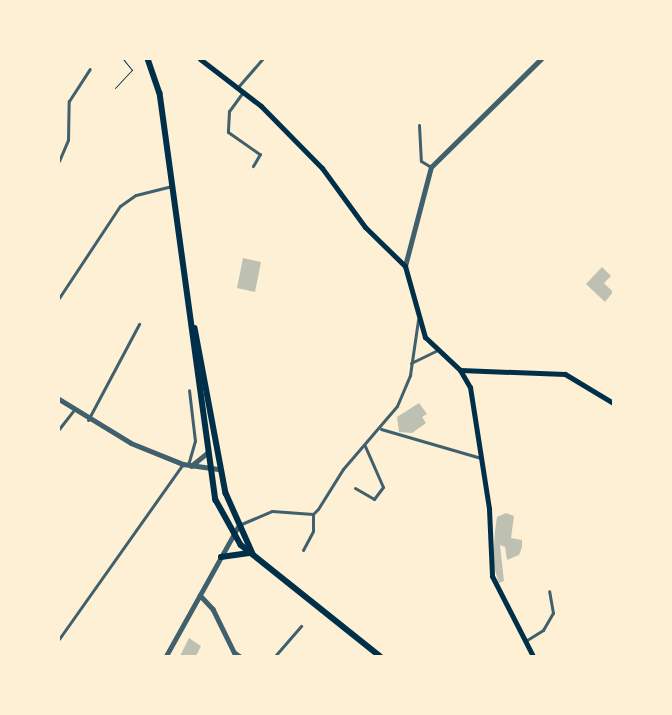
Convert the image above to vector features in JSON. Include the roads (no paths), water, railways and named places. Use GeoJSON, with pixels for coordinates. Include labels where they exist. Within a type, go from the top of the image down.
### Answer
{"type":"FeatureCollection","features":[{"type":"Feature","properties":{"kind":"highway"},"geometry":{"type":"LineString","coordinates":[[148,59],[160,93],[191,314],[210,470],[232,534],[253,554],[380,656]]}},
{"type":"Feature","properties":{"kind":"highway"},"geometry":{"type":"LineString","coordinates":[[191,314],[203,357],[220,469],[239,526],[253,554]]}},
{"type":"Feature","properties":{"kind":"highway"},"geometry":{"type":"LineString","coordinates":[[221,557],[253,554]]}},
{"type":"Feature","properties":{"kind":"main road"},"geometry":{"type":"LineString","coordinates":[[200,59],[244,91],[322,168],[365,227],[405,266],[418,320],[436,351],[460,370],[472,396],[491,526],[492,576],[528,640],[533,656]]}},
{"type":"Feature","properties":{"kind":"main road"},"geometry":{"type":"LineString","coordinates":[[460,370],[565,374],[613,403]]}},
{"type":"Feature","properties":{"kind":"street"},"geometry":{"type":"LineString","coordinates":[[238,87],[262,59]]}},
{"type":"Feature","properties":{"kind":"street"},"geometry":{"type":"LineString","coordinates":[[405,266],[431,167],[541,59]]}},
{"type":"Feature","properties":{"kind":"street"},"geometry":{"type":"LineString","coordinates":[[59,161],[69,139],[69,101],[90,69]]}},
{"type":"Feature","properties":{"kind":"street"},"geometry":{"type":"LineString","coordinates":[[244,91],[229,112],[228,132],[260,154],[253,166]]}},
{"type":"Feature","properties":{"kind":"street"},"geometry":{"type":"LineString","coordinates":[[419,125],[421,161],[431,167]]}},
{"type":"Feature","properties":{"kind":"street"},"geometry":{"type":"LineString","coordinates":[[59,298],[120,206],[136,195],[173,186]]}},
{"type":"Feature","properties":{"kind":"street"},"geometry":{"type":"LineString","coordinates":[[303,550],[312,531],[313,514],[343,469],[381,429],[406,387],[418,320]]}},
{"type":"Feature","properties":{"kind":"street"},"geometry":{"type":"LineString","coordinates":[[88,420],[139,324]]}},
{"type":"Feature","properties":{"kind":"street"},"geometry":{"type":"LineString","coordinates":[[411,363],[436,351]]}},
{"type":"Feature","properties":{"kind":"street"},"geometry":{"type":"LineString","coordinates":[[59,639],[187,465],[195,441],[189,390]]}},
{"type":"Feature","properties":{"kind":"street"},"geometry":{"type":"LineString","coordinates":[[59,399],[88,420],[187,465],[210,470],[220,469]]}},
{"type":"Feature","properties":{"kind":"street"},"geometry":{"type":"LineString","coordinates":[[59,429],[73,410]]}},
{"type":"Feature","properties":{"kind":"street"},"geometry":{"type":"LineString","coordinates":[[381,429],[481,458]]}},
{"type":"Feature","properties":{"kind":"street"},"geometry":{"type":"LineString","coordinates":[[355,488],[374,499],[383,487],[365,446]]}},
{"type":"Feature","properties":{"kind":"street"},"geometry":{"type":"LineString","coordinates":[[187,465],[207,453]]}},
{"type":"Feature","properties":{"kind":"street"},"geometry":{"type":"LineString","coordinates":[[166,656],[232,534],[239,526],[272,511],[313,514]]}},
{"type":"Feature","properties":{"kind":"street"},"geometry":{"type":"LineString","coordinates":[[528,640],[543,630],[553,613],[549,591]]}},
{"type":"Feature","properties":{"kind":"street"},"geometry":{"type":"LineString","coordinates":[[200,595],[213,609],[235,654],[241,656]]}},
{"type":"Feature","properties":{"kind":"street"},"geometry":{"type":"LineString","coordinates":[[275,656],[301,626]]}}]}
